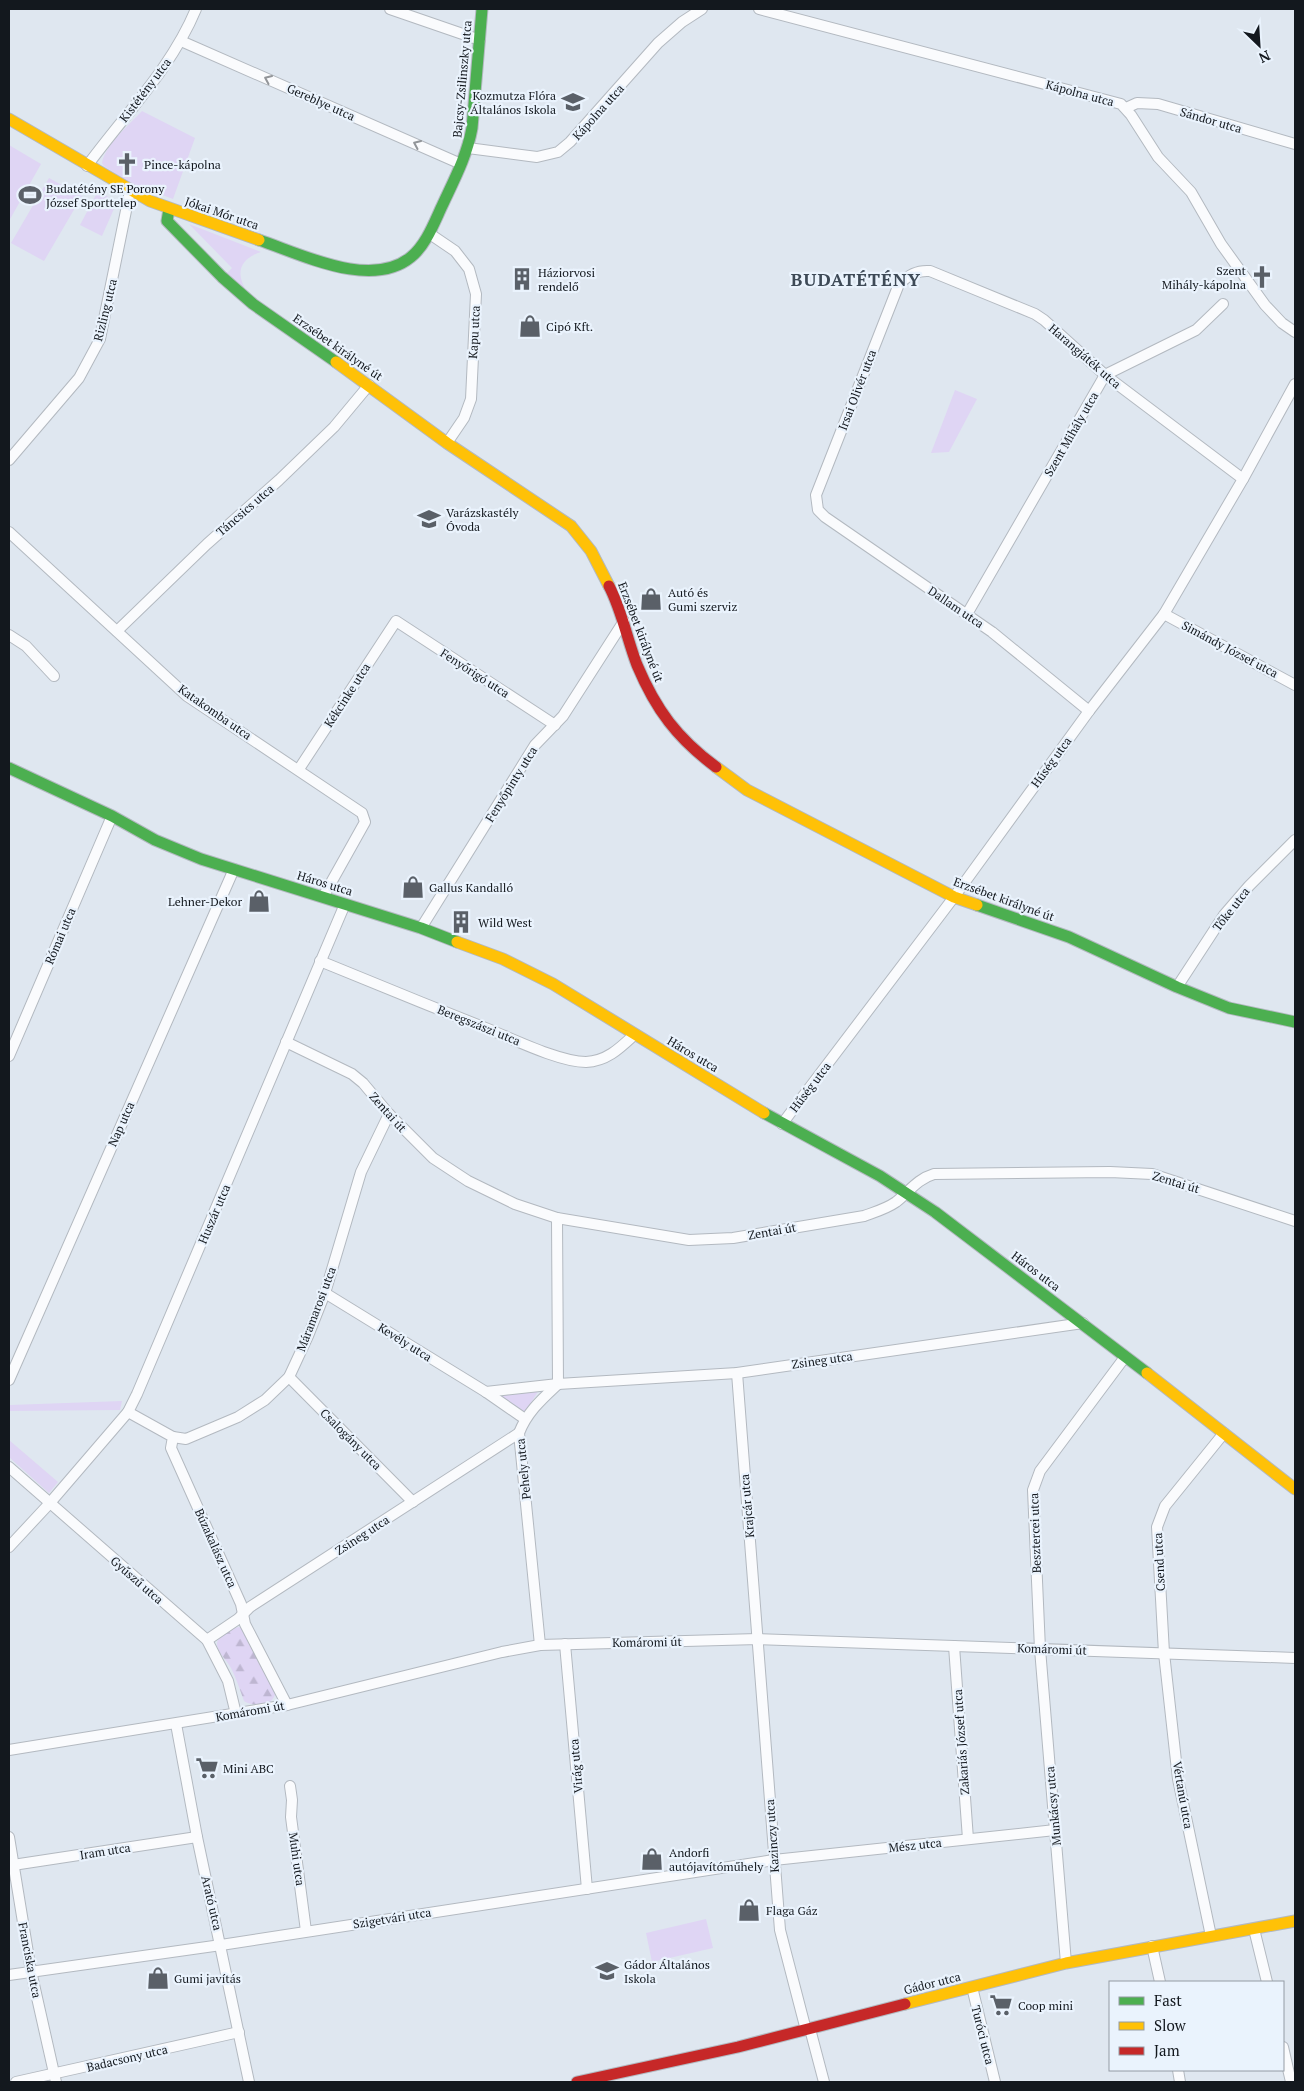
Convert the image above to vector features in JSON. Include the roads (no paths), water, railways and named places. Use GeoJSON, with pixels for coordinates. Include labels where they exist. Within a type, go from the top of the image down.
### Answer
{"type":"FeatureCollection","features":[{"type":"Feature","properties":{"kind":"street","name":"Kistétény utca"},"geometry":{"type":"LineString","coordinates":[[87,166],[152,85],[181,41],[196,9]]}},
{"type":"Feature","properties":{"kind":"street"},"geometry":{"type":"LineString","coordinates":[[390,9],[480,40]]}},
{"type":"Feature","properties":{"kind":"street","name":"Bajcsy-Zsilinszky utca"},"geometry":{"type":"LineString","coordinates":[[430,234],[468,148],[472,128],[482,9]]}},
{"type":"Feature","properties":{"kind":"street","name":"Kápolna utca"},"geometry":{"type":"LineString","coordinates":[[468,148],[537,157],[558,152],[570,142],[658,43],[682,22],[702,9]]}},
{"type":"Feature","properties":{"kind":"street","name":"Kápolna utca"},"geometry":{"type":"LineString","coordinates":[[759,9],[1114,102],[1126,108],[1158,157],[1191,192],[1221,244],[1260,298],[1282,323],[1295,332]]}},
{"type":"Feature","properties":{"kind":"street","name":"Gereblye utca"},"geometry":{"type":"LineString","coordinates":[[181,41],[461,164]]}},
{"type":"Feature","properties":{"kind":"street","name":"Sándor utca"},"geometry":{"type":"LineString","coordinates":[[1126,108],[1137,103],[1158,104],[1295,144]]}},
{"type":"Feature","properties":{"kind":"street","name":"Jókai Mór utca"},"geometry":{"type":"LineString","coordinates":[[9,119],[130,191],[170,209],[339,268],[357,271],[390,268],[405,262],[418,252],[430,234]]}},
{"type":"Feature","properties":{"kind":"street","name":"Rizling utca"},"geometry":{"type":"LineString","coordinates":[[9,460],[79,378],[100,339],[130,191]]}},
{"type":"Feature","properties":{"kind":"street","name":"Erzsébet királyné út"},"geometry":{"type":"LineString","coordinates":[[170,209],[167,221],[228,282],[275,321],[369,385],[447,443],[558,516],[576,531],[591,551],[603,574],[624,621],[636,664],[657,707],[674,729],[696,752],[747,790],[954,897],[1069,936],[1177,988],[1229,1008],[1295,1022]]}},
{"type":"Feature","properties":{"kind":"street","name":"Kapu utca"},"geometry":{"type":"LineString","coordinates":[[430,234],[455,251],[469,269],[476,294],[471,400],[464,418],[447,443]]}},
{"type":"Feature","properties":{"kind":"street","name":"Harangjáték utca"},"geometry":{"type":"LineString","coordinates":[[908,275],[920,270],[930,271],[1035,314],[1105,375],[1243,479]]}},
{"type":"Feature","properties":{"kind":"street","name":"Irsai Olivér utca"},"geometry":{"type":"LineString","coordinates":[[818,510],[816,495],[894,294],[899,284],[908,275]]}},
{"type":"Feature","properties":{"kind":"street"},"geometry":{"type":"LineString","coordinates":[[1105,375],[1196,330],[1223,304]]}},
{"type":"Feature","properties":{"kind":"street","name":"Szent Mihály utca"},"geometry":{"type":"LineString","coordinates":[[967,614],[1105,375]]}},
{"type":"Feature","properties":{"kind":"street","name":"Hűség utca"},"geometry":{"type":"LineString","coordinates":[[782,1124],[954,897],[1089,711],[1164,614],[1243,479],[1295,384]]}},
{"type":"Feature","properties":{"kind":"street","name":"Táncsics utca"},"geometry":{"type":"LineString","coordinates":[[117,631],[207,544],[328,434],[369,385]]}},
{"type":"Feature","properties":{"kind":"street","name":"Dallam utca"},"geometry":{"type":"LineString","coordinates":[[818,510],[825,517],[992,632],[1089,711]]}},
{"type":"Feature","properties":{"kind":"street","name":"Katakomba utca"},"geometry":{"type":"LineString","coordinates":[[9,532],[187,696],[299,769],[362,813],[365,822],[323,897]]}},
{"type":"Feature","properties":{"kind":"street","name":"Simándy József utca"},"geometry":{"type":"LineString","coordinates":[[1164,614],[1295,685]]}},
{"type":"Feature","properties":{"kind":"street","name":"Fenyőrigó utca"},"geometry":{"type":"LineString","coordinates":[[396,621],[554,725]]}},
{"type":"Feature","properties":{"kind":"street","name":"Kékcinke utca"},"geometry":{"type":"LineString","coordinates":[[299,769],[396,621]]}},
{"type":"Feature","properties":{"kind":"street","name":"Fenyőpinty utca"},"geometry":{"type":"LineString","coordinates":[[421,928],[535,745],[563,716],[624,621]]}},
{"type":"Feature","properties":{"kind":"street"},"geometry":{"type":"LineString","coordinates":[[9,635],[26,646],[54,676]]}},
{"type":"Feature","properties":{"kind":"street","name":"Háros utca"},"geometry":{"type":"LineString","coordinates":[[9,768],[112,816],[155,840],[201,860],[421,928],[503,958],[553,984],[782,1124],[880,1176],[943,1218],[1084,1323],[1295,1489]]}},
{"type":"Feature","properties":{"kind":"street","name":"Római utca"},"geometry":{"type":"LineString","coordinates":[[9,1056],[112,816]]}},
{"type":"Feature","properties":{"kind":"street","name":"Tőke utca"},"geometry":{"type":"LineString","coordinates":[[1177,988],[1224,915],[1249,886],[1295,840]]}},
{"type":"Feature","properties":{"kind":"street","name":"Nap utca"},"geometry":{"type":"LineString","coordinates":[[9,1380],[234,869]]}},
{"type":"Feature","properties":{"kind":"street","name":"Huszár utca"},"geometry":{"type":"LineString","coordinates":[[9,1547],[49,1504],[128,1412],[345,904]]}},
{"type":"Feature","properties":{"kind":"street","name":"Beregszászi utca"},"geometry":{"type":"LineString","coordinates":[[320,961],[564,1058],[585,1062],[599,1060],[614,1053],[634,1034]]}},
{"type":"Feature","properties":{"kind":"street","name":"Zentai út"},"geometry":{"type":"LineString","coordinates":[[286,1042],[352,1074],[363,1082],[389,1114],[433,1158],[468,1181],[515,1204],[557,1218],[689,1240],[733,1238],[864,1216],[890,1206],[923,1177],[934,1174],[1110,1172],[1152,1174],[1295,1221]]}},
{"type":"Feature","properties":{"kind":"street","name":"Máramarosi utca"},"geometry":{"type":"LineString","coordinates":[[173,1437],[186,1439],[238,1417],[265,1400],[289,1376],[308,1336],[325,1293],[361,1172],[389,1114]]}},
{"type":"Feature","properties":{"kind":"street"},"geometry":{"type":"LineString","coordinates":[[486,1392],[558,1384],[557,1218]]}},
{"type":"Feature","properties":{"kind":"street","name":"Kevély utca"},"geometry":{"type":"LineString","coordinates":[[325,1293],[486,1392],[525,1419]]}},
{"type":"Feature","properties":{"kind":"street","name":"Zsineg utca"},"geometry":{"type":"LineString","coordinates":[[558,1384],[737,1373],[1084,1323]]}},
{"type":"Feature","properties":{"kind":"street","name":"Besztercei utca"},"geometry":{"type":"LineString","coordinates":[[1040,1649],[1032,1501],[1035,1481],[1040,1471],[1125,1357]]}},
{"type":"Feature","properties":{"kind":"street","name":"Krajcár utca"},"geometry":{"type":"LineString","coordinates":[[737,1373],[758,1639]]}},
{"type":"Feature","properties":{"kind":"street","name":"Csalogány utca"},"geometry":{"type":"LineString","coordinates":[[289,1376],[413,1502]]}},
{"type":"Feature","properties":{"kind":"street","name":"Pehely utca"},"geometry":{"type":"LineString","coordinates":[[540,1645],[519,1433],[525,1419],[558,1384]]}},
{"type":"Feature","properties":{"kind":"street"},"geometry":{"type":"LineString","coordinates":[[128,1412],[173,1437]]}},
{"type":"Feature","properties":{"kind":"street","name":"Zsineg utca"},"geometry":{"type":"LineString","coordinates":[[207,1640],[250,1607],[519,1433]]}},
{"type":"Feature","properties":{"kind":"street","name":"Csend utca"},"geometry":{"type":"LineString","coordinates":[[1164,1653],[1157,1542],[1160,1517],[1165,1506],[1224,1433]]}},
{"type":"Feature","properties":{"kind":"street","name":"Búzakalász utca"},"geometry":{"type":"LineString","coordinates":[[173,1437],[172,1448],[241,1604],[245,1624],[287,1706]]}},
{"type":"Feature","properties":{"kind":"street","name":"Gyűszű utca"},"geometry":{"type":"LineString","coordinates":[[9,1467],[49,1504],[207,1640],[228,1681],[236,1714]]}},
{"type":"Feature","properties":{"kind":"street","name":"Komáromi út"},"geometry":{"type":"LineString","coordinates":[[9,1750],[287,1706],[502,1652],[540,1645],[758,1639],[1295,1658]]}},
{"type":"Feature","properties":{"kind":"street","name":"Kazinczy utca"},"geometry":{"type":"LineString","coordinates":[[758,1639],[774,1860],[782,1936],[824,2082]]}},
{"type":"Feature","properties":{"kind":"street","name":"Virág utca"},"geometry":{"type":"LineString","coordinates":[[565,1644],[587,1889]]}},
{"type":"Feature","properties":{"kind":"street","name":"Zakariás József utca"},"geometry":{"type":"LineString","coordinates":[[954,1646],[968,1839]]}},
{"type":"Feature","properties":{"kind":"street","name":"Munkácsy utca"},"geometry":{"type":"LineString","coordinates":[[1040,1649],[1066,1963]]}},
{"type":"Feature","properties":{"kind":"street","name":"Vértanú utca"},"geometry":{"type":"LineString","coordinates":[[1164,1653],[1178,1779],[1211,1936]]}},
{"type":"Feature","properties":{"kind":"street","name":"Arató utca"},"geometry":{"type":"LineString","coordinates":[[176,1724],[197,1837],[249,2082]]}},
{"type":"Feature","properties":{"kind":"street","name":"Muhi utca"},"geometry":{"type":"LineString","coordinates":[[290,1786],[292,1800],[291,1817],[306,1931]]}},
{"type":"Feature","properties":{"kind":"street","name":"Mész utca"},"geometry":{"type":"LineString","coordinates":[[774,1860],[1056,1830]]}},
{"type":"Feature","properties":{"kind":"street","name":"Franciska utca"},"geometry":{"type":"LineString","coordinates":[[9,1837],[31,1971],[55,2078]]}},
{"type":"Feature","properties":{"kind":"street","name":"Iram utca"},"geometry":{"type":"LineString","coordinates":[[14,1865],[197,1837]]}},
{"type":"Feature","properties":{"kind":"street","name":"Szigetvári utca"},"geometry":{"type":"LineString","coordinates":[[9,1975],[221,1945],[774,1860]]}},
{"type":"Feature","properties":{"kind":"street","name":"Gádor utca"},"geometry":{"type":"LineString","coordinates":[[577,2082],[608,2079],[1066,1963],[1295,1921]]}},
{"type":"Feature","properties":{"kind":"street"},"geometry":{"type":"LineString","coordinates":[[1254,1929],[1267,1981]]}},
{"type":"Feature","properties":{"kind":"street"},"geometry":{"type":"LineString","coordinates":[[1152,1946],[1160,1981]]}},
{"type":"Feature","properties":{"kind":"street","name":"Turóci utca"},"geometry":{"type":"LineString","coordinates":[[972,1987],[995,2082]]}},
{"type":"Feature","properties":{"kind":"street","name":"Badacsony utca"},"geometry":{"type":"LineString","coordinates":[[16,2082],[55,2078],[239,2032]]}},
{"type":"Feature","properties":{"kind":"street"},"geometry":{"type":"LineString","coordinates":[[1284,2051],[1291,2082]]}},
{"type":"Feature","properties":{"kind":"place","name":"Kozmutza Flóra Általános Iskola"},"geometry":{"type":"Point","coordinates":[573,102]}},
{"type":"Feature","properties":{"kind":"place","name":"Pince-kápolna"},"geometry":{"type":"Point","coordinates":[127,164]}},
{"type":"Feature","properties":{"kind":"place","name":"Budatétény SE Porony József Sporttelep"},"geometry":{"type":"Point","coordinates":[30,195]}},
{"type":"Feature","properties":{"kind":"place","name":"Szent Mihály-kápolna"},"geometry":{"type":"Point","coordinates":[1262,277]}},
{"type":"Feature","properties":{"kind":"place","name":"Háziorvosi rendelő"},"geometry":{"type":"Point","coordinates":[522,279]}},
{"type":"Feature","properties":{"kind":"place","name":"Cipó Kft."},"geometry":{"type":"Point","coordinates":[530,326]}},
{"type":"Feature","properties":{"kind":"place","name":"Varázskastély Óvoda"},"geometry":{"type":"Point","coordinates":[429,519]}},
{"type":"Feature","properties":{"kind":"place","name":"Autó és Gumi szerviz"},"geometry":{"type":"Point","coordinates":[651,599]}},
{"type":"Feature","properties":{"kind":"place","name":"Gallus Kandalló"},"geometry":{"type":"Point","coordinates":[413,887]}},
{"type":"Feature","properties":{"kind":"place","name":"Lehner-Dekor"},"geometry":{"type":"Point","coordinates":[259,901]}},
{"type":"Feature","properties":{"kind":"place","name":"Wild West"},"geometry":{"type":"Point","coordinates":[461,922]}},
{"type":"Feature","properties":{"kind":"place","name":"Mini ABC"},"geometry":{"type":"Point","coordinates":[207,1768]}},
{"type":"Feature","properties":{"kind":"place","name":"Andorfi autójavítóműhely"},"geometry":{"type":"Point","coordinates":[652,1859]}},
{"type":"Feature","properties":{"kind":"place","name":"Flaga Gáz"},"geometry":{"type":"Point","coordinates":[749,1910]}},
{"type":"Feature","properties":{"kind":"place","name":"Gádor Általános Iskola"},"geometry":{"type":"Point","coordinates":[607,1971]}},
{"type":"Feature","properties":{"kind":"place","name":"Gumi javítás"},"geometry":{"type":"Point","coordinates":[158,1978]}},
{"type":"Feature","properties":{"kind":"place","name":"Coop mini"},"geometry":{"type":"Point","coordinates":[1001,2005]}},
{"type":"Feature","properties":{"kind":"district","name":"BUDATÉTÉNY"},"geometry":{"type":"Point","coordinates":[856,279]}}]}
